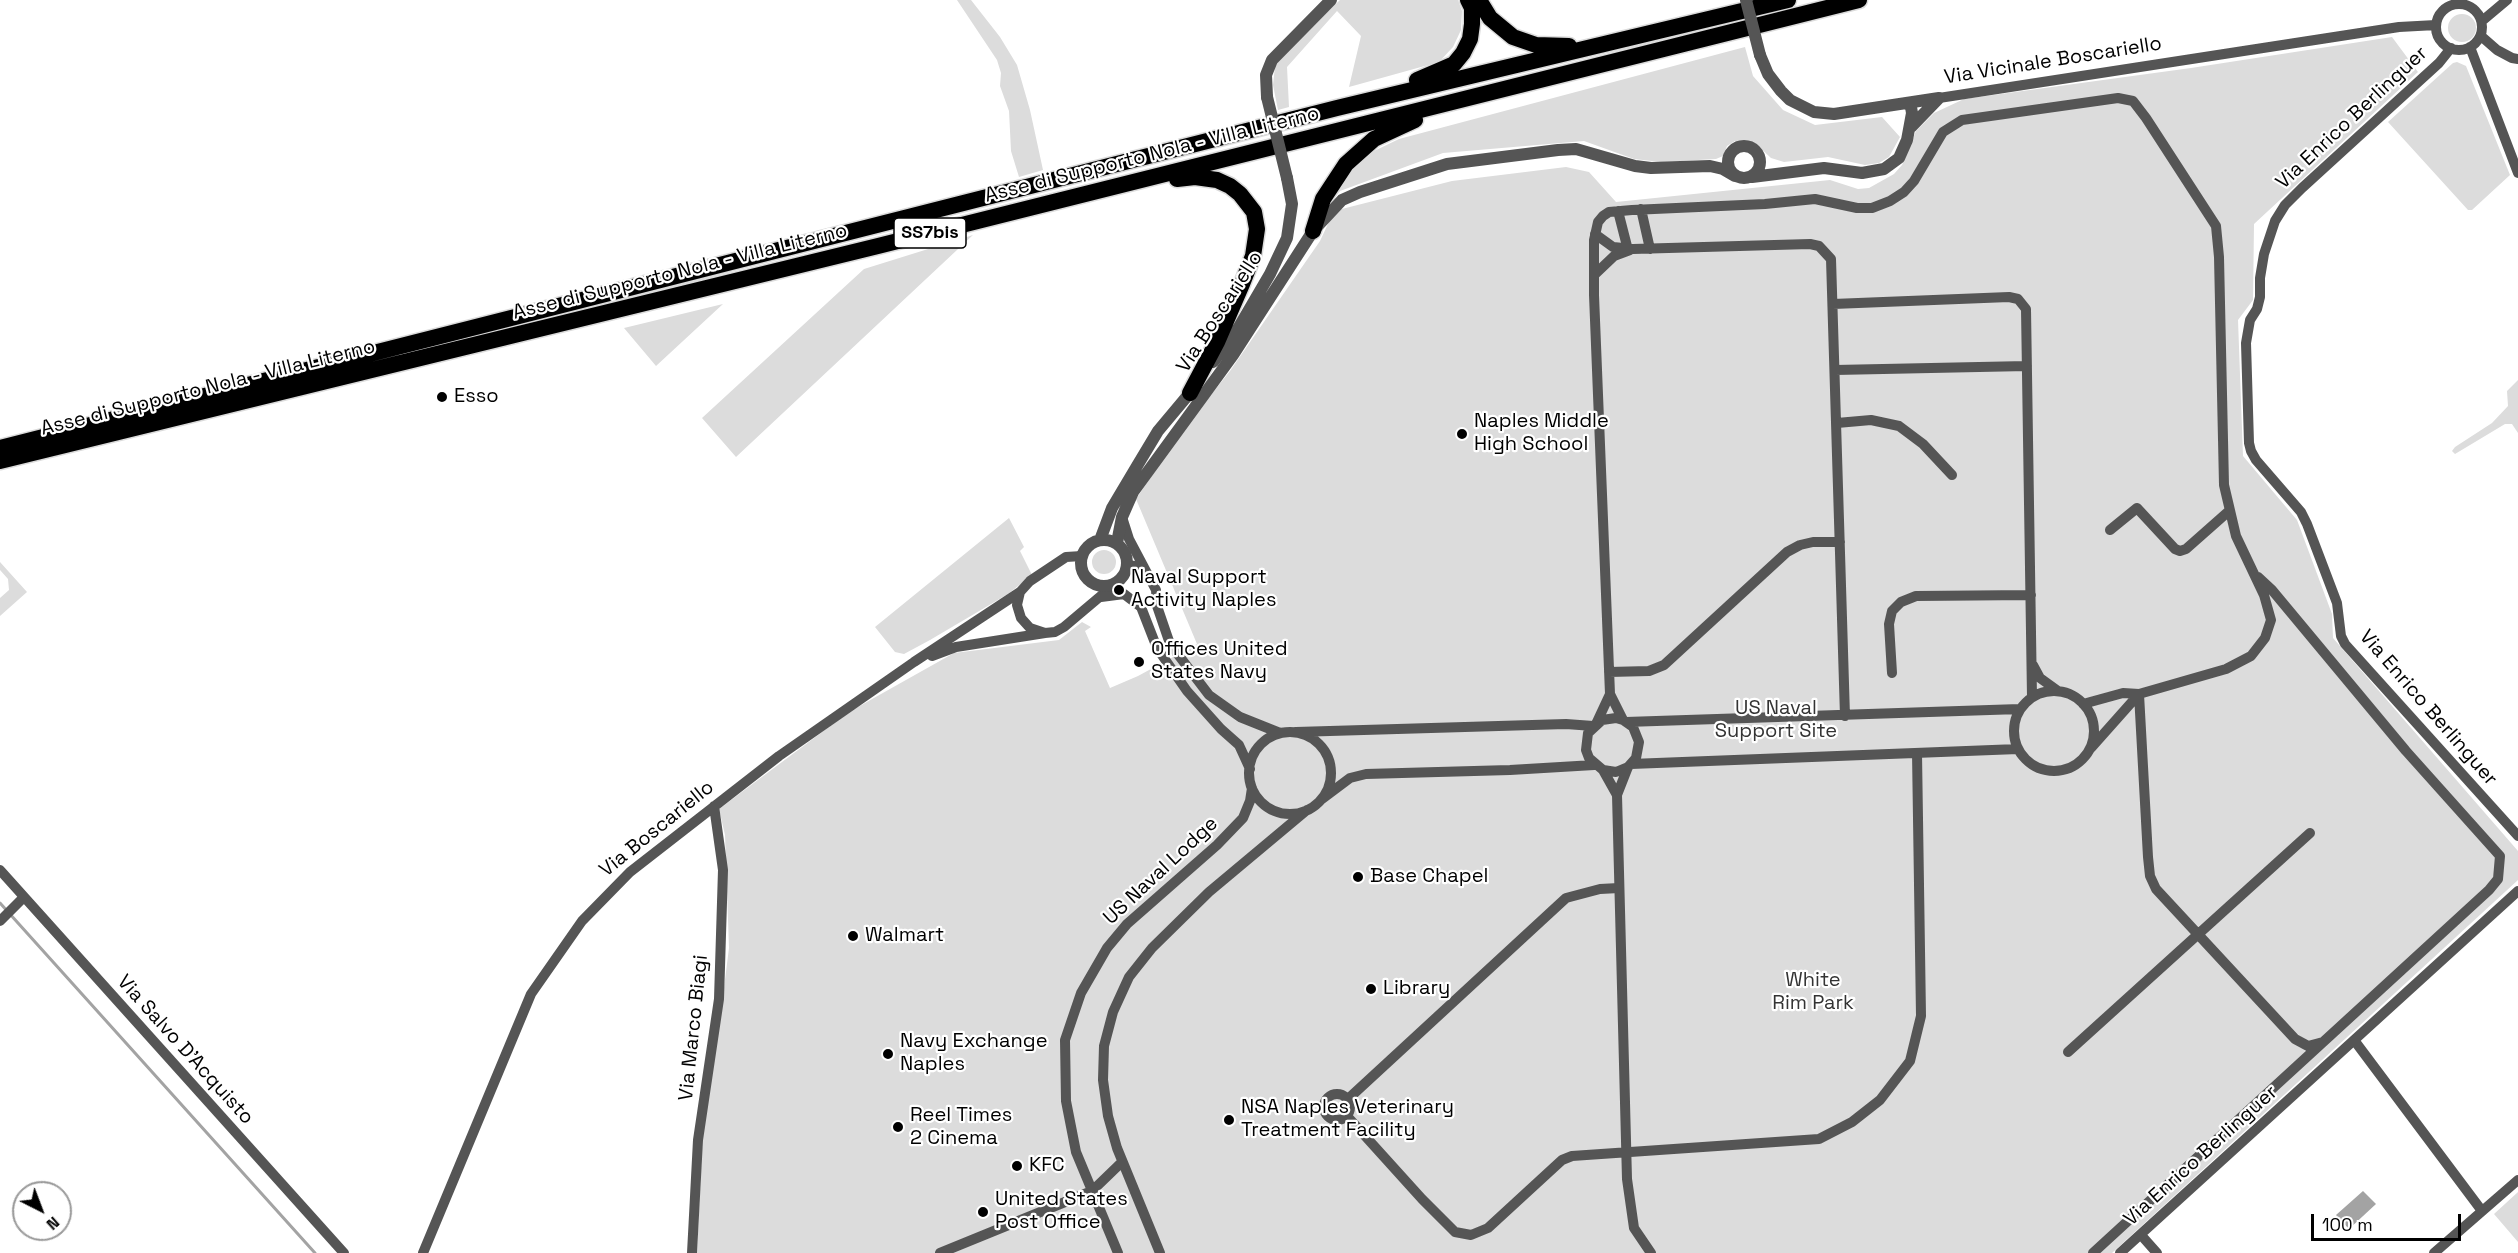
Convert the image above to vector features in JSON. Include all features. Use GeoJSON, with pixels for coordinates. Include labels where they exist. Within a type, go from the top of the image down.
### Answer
{"type":"FeatureCollection","features":[{"type":"Feature","properties":{"kind":"highway"},"geometry":{"type":"LineString","coordinates":[[1337,108],[1439,72],[1454,64],[1470,39],[1472,8],[1468,0]]}},
{"type":"Feature","properties":{"kind":"highway"},"geometry":{"type":"LineString","coordinates":[[1479,0],[1490,18],[1513,37],[1536,45],[1560,47],[1632,38]]}},
{"type":"Feature","properties":{"kind":"highway","name":"Asse di Supporto Nola - Villa Literno"},"geometry":{"type":"LineString","coordinates":[[0,448],[1337,108],[1788,0]]}},
{"type":"Feature","properties":{"kind":"highway","name":"Asse di Supporto Nola - Villa Literno"},"geometry":{"type":"LineString","coordinates":[[0,461],[1859,0]]}},
{"type":"Feature","properties":{"kind":"highway"},"geometry":{"type":"LineString","coordinates":[[1313,231],[1323,199],[1346,164],[1374,139],[1399,125],[1511,86]]}},
{"type":"Feature","properties":{"kind":"highway"},"geometry":{"type":"LineString","coordinates":[[1096,191],[1195,177],[1217,180],[1230,186],[1240,194],[1254,212],[1257,230],[1253,256],[1217,342],[1190,393]]}},
{"type":"Feature","properties":{"kind":"street","name":"Via Boscariello"},"geometry":{"type":"LineString","coordinates":[[1100,540],[1112,508],[1158,431],[1190,393],[1239,327],[1280,256],[1290,225],[1292,204],[1267,97],[1266,75],[1272,60],[1331,0]]}},
{"type":"Feature","properties":{"kind":"street","name":"Via Vicinale Boscariello"},"geometry":{"type":"LineString","coordinates":[[1746,0],[1760,55],[1768,74],[1781,91],[1790,100],[1814,112],[1834,114],[2399,27],[2436,25]]}},
{"type":"Feature","properties":{"kind":"street"},"geometry":{"type":"LineString","coordinates":[[2482,21],[2507,0]]}},
{"type":"Feature","properties":{"kind":"street"},"geometry":{"type":"LineString","coordinates":[[2461,3],[2474,9],[2482,21],[2481,36],[2464,50],[2451,48],[2438,37],[2436,25],[2441,12],[2454,4],[2461,3]]}},
{"type":"Feature","properties":{"kind":"street"},"geometry":{"type":"LineString","coordinates":[[2481,36],[2497,50],[2518,59]]}},
{"type":"Feature","properties":{"kind":"street"},"geometry":{"type":"LineString","coordinates":[[2470,47],[2518,173]]}},
{"type":"Feature","properties":{"kind":"street","name":"Via Enrico Berlinguer"},"geometry":{"type":"LineString","coordinates":[[2451,48],[2432,70],[2302,188],[2285,205],[2275,221],[2264,254],[2260,297],[2257,309],[2250,320],[2246,343],[2249,443],[2256,460],[2301,512],[2307,524],[2337,603],[2341,636],[2345,644],[2518,836]]}},
{"type":"Feature","properties":{"kind":"street"},"geometry":{"type":"LineString","coordinates":[[1908,131],[1939,98]]}},
{"type":"Feature","properties":{"kind":"street"},"geometry":{"type":"LineString","coordinates":[[1651,1253],[1634,1228],[1627,1179],[1617,795],[1636,758],[1639,742],[1633,727],[1624,721],[1610,694],[1594,275],[1595,234],[1598,222],[1603,216],[1609,212],[1641,209],[1815,199],[1857,208],[1872,208],[1904,192],[1914,181],[1943,132],[1962,120],[2118,98],[2133,101],[2216,226],[2220,257],[2224,485],[2236,536],[2264,595],[2271,620],[2265,638],[2250,656],[2226,669],[2139,694],[2123,693],[2083,704]]}},
{"type":"Feature","properties":{"kind":"street"},"geometry":{"type":"LineString","coordinates":[[1752,177],[1759,169],[1760,158],[1754,148],[1744,145],[1734,148],[1728,157],[1728,167],[1736,176],[1746,178],[1824,168],[1874,173],[1892,165],[1899,158],[1907,140],[1912,113],[1911,106],[1907,103]]}},
{"type":"Feature","properties":{"kind":"street","name":"Via Boscariello"},"geometry":{"type":"LineString","coordinates":[[1117,543],[1122,517],[1133,492],[1233,355],[1313,231],[1342,200],[1447,164],[1505,155],[1576,149],[1635,166],[1710,166],[1724,169],[1736,176]]}},
{"type":"Feature","properties":{"kind":"street"},"geometry":{"type":"LineString","coordinates":[[1641,209],[1650,249]]}},
{"type":"Feature","properties":{"kind":"street"},"geometry":{"type":"LineString","coordinates":[[1618,211],[1629,249]]}},
{"type":"Feature","properties":{"kind":"street"},"geometry":{"type":"LineString","coordinates":[[1595,234],[1613,247],[1629,249],[1810,244],[1819,246],[1831,259],[1845,716]]}},
{"type":"Feature","properties":{"kind":"street"},"geometry":{"type":"LineString","coordinates":[[1594,275],[1614,256],[1629,249]]}},
{"type":"Feature","properties":{"kind":"street"},"geometry":{"type":"LineString","coordinates":[[1833,304],[2009,297],[2018,299],[2026,309],[2032,697]]}},
{"type":"Feature","properties":{"kind":"street"},"geometry":{"type":"LineString","coordinates":[[1835,370],[2027,366]]}},
{"type":"Feature","properties":{"kind":"street"},"geometry":{"type":"LineString","coordinates":[[1837,423],[1871,420],[1899,426],[1923,444],[1952,475]]}},
{"type":"Feature","properties":{"kind":"street"},"geometry":{"type":"LineString","coordinates":[[2110,530],[2137,507],[2175,549],[2180,551],[2186,549],[2229,511]]}},
{"type":"Feature","properties":{"kind":"street"},"geometry":{"type":"LineString","coordinates":[[1122,517],[1129,539],[1156,590],[1157,606],[1170,644],[1209,695],[1240,717],[1280,733]]}},
{"type":"Feature","properties":{"kind":"street"},"geometry":{"type":"LineString","coordinates":[[1100,540],[1117,543],[1126,555],[1128,565],[1122,578],[1115,584],[1101,586],[1088,579],[1081,566],[1082,556],[1088,546],[1100,540]]}},
{"type":"Feature","properties":{"kind":"street"},"geometry":{"type":"LineString","coordinates":[[1609,672],[1649,671],[1664,665],[1787,552],[1800,545],[1813,542],[1840,542]]}},
{"type":"Feature","properties":{"kind":"street","name":"Via Boscariello"},"geometry":{"type":"LineString","coordinates":[[423,1253],[531,994],[582,921],[630,872],[779,756],[1020,592],[1030,581],[1066,557],[1082,556]]}},
{"type":"Feature","properties":{"kind":"street"},"geometry":{"type":"LineString","coordinates":[[1128,565],[1143,567]]}},
{"type":"Feature","properties":{"kind":"street"},"geometry":{"type":"LineString","coordinates":[[2093,1253],[2294,1071],[2489,890],[2498,879],[2500,856],[2406,751],[2272,590],[2254,572]]}},
{"type":"Feature","properties":{"kind":"street","name":"Via Boscariello"},"geometry":{"type":"LineString","coordinates":[[914,662],[956,647],[1045,633],[1064,627],[1115,584]]}},
{"type":"Feature","properties":{"kind":"street"},"geometry":{"type":"LineString","coordinates":[[1020,592],[1017,605],[1021,618],[1030,628],[1045,633]]}},
{"type":"Feature","properties":{"kind":"street"},"geometry":{"type":"LineString","coordinates":[[1101,597],[1124,594],[1140,607],[1157,648],[1187,691],[1221,729],[1239,745],[1250,768],[1252,788],[1264,803],[1281,813],[1294,814],[1307,810]]}},
{"type":"Feature","properties":{"kind":"street"},"geometry":{"type":"LineString","coordinates":[[1892,673],[1890,624],[1892,611],[1901,602],[1916,596],[2031,595]]}},
{"type":"Feature","properties":{"kind":"street"},"geometry":{"type":"LineString","coordinates":[[2031,662],[2040,678],[2058,691]]}},
{"type":"Feature","properties":{"kind":"street"},"geometry":{"type":"LineString","coordinates":[[2084,757],[2093,736],[2090,713],[2083,704],[2067,693],[2044,692],[2032,697],[2020,710],[2015,722],[2014,736],[2018,749],[2036,767],[2049,770],[2068,767],[2084,757],[2139,694]]}},
{"type":"Feature","properties":{"kind":"street"},"geometry":{"type":"LineString","coordinates":[[1610,694],[1586,741],[1589,758],[1617,795]]}},
{"type":"Feature","properties":{"kind":"street"},"geometry":{"type":"LineString","coordinates":[[2139,694],[2150,876],[2156,889],[2295,1039],[2308,1046],[2325,1041]]}},
{"type":"Feature","properties":{"kind":"street"},"geometry":{"type":"LineString","coordinates":[[1250,768],[1253,757],[1260,746],[1269,738],[1280,733],[1594,725],[1609,718],[1624,721],[2020,710]]}},
{"type":"Feature","properties":{"kind":"street"},"geometry":{"type":"LineString","coordinates":[[1296,732],[1318,743],[1330,764],[1331,776],[1322,799]]}},
{"type":"Feature","properties":{"kind":"street"},"geometry":{"type":"LineString","coordinates":[[1160,1253],[1122,1162],[1108,1116],[1103,1080],[1104,1046],[1113,1012],[1129,977],[1152,948],[1209,892],[1307,810],[1350,778],[1366,774],[1598,767],[1616,772],[1630,766],[2018,749]]}},
{"type":"Feature","properties":{"kind":"street"},"geometry":{"type":"LineString","coordinates":[[1347,1116],[1455,1232],[1471,1235],[1488,1228],[1562,1160],[1572,1156],[1819,1139],[1852,1122],[1880,1100],[1910,1061],[1922,1016],[1917,753]]}},
{"type":"Feature","properties":{"kind":"street","name":"US Naval Lodge"},"geometry":{"type":"LineString","coordinates":[[1118,1253],[1076,1152],[1066,1101],[1065,1040],[1081,993],[1107,948],[1127,924],[1217,845],[1243,818],[1250,801],[1252,788]]}},
{"type":"Feature","properties":{"kind":"street","name":"Via Marco Biagi"},"geometry":{"type":"LineString","coordinates":[[692,1253],[698,1140],[719,999],[723,870],[714,806]]}},
{"type":"Feature","properties":{"kind":"street"},"geometry":{"type":"LineString","coordinates":[[2068,1052],[2310,833]]}},
{"type":"Feature","properties":{"kind":"street","name":"Via Salvo D'Acquisto"},"geometry":{"type":"LineString","coordinates":[[0,870],[21,901],[344,1253]]}},
{"type":"Feature","properties":{"kind":"street"},"geometry":{"type":"LineString","coordinates":[[1348,1099],[1566,898],[1600,889],[1619,888]]}},
{"type":"Feature","properties":{"kind":"street","name":"Via Enrico Berlinguer"},"geometry":{"type":"LineString","coordinates":[[2120,1253],[2518,891]]}},
{"type":"Feature","properties":{"kind":"street"},"geometry":{"type":"LineString","coordinates":[[0,921],[21,901]]}},
{"type":"Feature","properties":{"kind":"street"},"geometry":{"type":"LineString","coordinates":[[2294,1071],[2298,1048],[2295,1039]]}},
{"type":"Feature","properties":{"kind":"street"},"geometry":{"type":"LineString","coordinates":[[2355,1040],[2482,1211]]}},
{"type":"Feature","properties":{"kind":"street"},"geometry":{"type":"LineString","coordinates":[[1334,1094],[1348,1099],[1350,1106],[1347,1116],[1340,1120],[1332,1119],[1326,1114],[1324,1106],[1327,1099],[1334,1094]]}},
{"type":"Feature","properties":{"kind":"street"},"geometry":{"type":"LineString","coordinates":[[940,1253],[1092,1191],[1122,1162]]}},
{"type":"Feature","properties":{"kind":"street"},"geometry":{"type":"LineString","coordinates":[[2434,1253],[2518,1179]]}},
{"type":"Feature","properties":{"kind":"street"},"geometry":{"type":"LineString","coordinates":[[2141,1236],[2157,1253]]}},
{"type":"Feature","properties":{"kind":"green space"},"geometry":{"type":"Polygon","coordinates":[[[957,0],[971,0],[1000,37],[1017,65],[1030,110],[1043,170],[1019,177],[1011,151],[1009,111],[1000,86],[1001,73],[997,60],[957,0]]]}},
{"type":"Feature","properties":{"kind":"green space"},"geometry":{"type":"Polygon","coordinates":[[[1340,0],[1458,0],[1462,11],[1461,30],[1453,47],[1439,62],[1349,87],[1361,36],[1337,11],[1287,67],[1289,107],[1278,110],[1273,85],[1275,66],[1288,49],[1340,0]]]}},
{"type":"Feature","properties":{"kind":"green space"},"geometry":{"type":"Polygon","coordinates":[[[2462,14],[2472,18],[2476,28],[2472,38],[2462,42],[2452,38],[2448,28],[2452,18],[2462,14]]]}},
{"type":"Feature","properties":{"kind":"green space","name":"US Naval Support Site"},"geometry":{"type":"Polygon","coordinates":[[[2392,37],[2418,72],[2254,224],[2253,300],[2238,320],[2243,456],[2297,520],[2332,614],[2333,638],[2518,851],[2518,880],[2112,1253],[697,1253],[703,1129],[729,948],[725,835],[719,809],[849,712],[954,653],[1059,640],[1082,622],[1091,627],[1085,631],[1110,688],[1138,676],[1197,644],[1136,499],[1183,430],[1230,371],[1320,241],[1334,211],[1452,181],[1566,167],[1589,172],[1616,202],[1830,180],[1858,189],[1869,188],[1894,174],[1902,165],[1916,131],[1934,113],[1964,99],[2191,68],[2392,37]]]}},
{"type":"Feature","properties":{"kind":"green space"},"geometry":{"type":"Polygon","coordinates":[[[1745,47],[1753,76],[1783,110],[1815,125],[1882,117],[1900,137],[1889,157],[1879,163],[1865,165],[1828,157],[1784,162],[1771,158],[1756,144],[1749,141],[1738,143],[1735,141],[1727,146],[1723,156],[1716,159],[1661,162],[1634,159],[1584,141],[1443,153],[1340,191],[1326,206],[1340,183],[1353,168],[1374,151],[1399,139],[1745,47]]]}},
{"type":"Feature","properties":{"kind":"green space"},"geometry":{"type":"Polygon","coordinates":[[[2457,62],[2466,66],[2510,175],[2472,210],[2468,210],[2388,122],[2453,63],[2457,62]]]}},
{"type":"Feature","properties":{"kind":"green space"},"geometry":{"type":"Polygon","coordinates":[[[973,235],[736,457],[702,418],[864,269],[973,235]]]}},
{"type":"Feature","properties":{"kind":"green space"},"geometry":{"type":"Polygon","coordinates":[[[723,304],[656,366],[624,328],[723,304]]]}},
{"type":"Feature","properties":{"kind":"green space"},"geometry":{"type":"Polygon","coordinates":[[[2518,380],[2518,433],[2512,424],[2505,424],[2455,454],[2452,451],[2455,447],[2492,423],[2508,406],[2507,391],[2518,380]]]}},
{"type":"Feature","properties":{"kind":"green space"},"geometry":{"type":"Polygon","coordinates":[[[1009,518],[1024,547],[1020,551],[1032,575],[1008,594],[930,640],[904,654],[895,652],[875,627],[1009,518]]]}},
{"type":"Feature","properties":{"kind":"green space"},"geometry":{"type":"Polygon","coordinates":[[[1104,550],[1112,554],[1116,562],[1112,570],[1104,574],[1096,570],[1092,562],[1096,554],[1104,550]]]}},
{"type":"Feature","properties":{"kind":"green space"},"geometry":{"type":"Polygon","coordinates":[[[0,562],[27,592],[0,616],[0,598],[9,590],[8,579],[0,570],[0,562]]]}},
{"type":"Feature","properties":{"kind":"green space"},"geometry":{"type":"Polygon","coordinates":[[[2518,1192],[2518,1242],[2494,1214],[2518,1192]]]}},
{"type":"Feature","properties":{"kind":"shaded area"},"geometry":{"type":"Polygon","coordinates":[[[2363,1191],[2376,1204],[2349,1229],[2336,1215],[2363,1191]]]}},
{"type":"Feature","properties":{"kind":"waterway"},"geometry":{"type":"LineString","coordinates":[[0,903],[315,1253]]}},
{"type":"Feature","properties":{"kind":"place","name":"Esso"},"geometry":{"type":"Point","coordinates":[442,397]}},
{"type":"Feature","properties":{"kind":"place","name":"Naples Middle High School"},"geometry":{"type":"Point","coordinates":[1462,434]}},
{"type":"Feature","properties":{"kind":"place","name":"Naval Support Activity Naples"},"geometry":{"type":"Point","coordinates":[1119,590]}},
{"type":"Feature","properties":{"kind":"place","name":"Offices United States Navy"},"geometry":{"type":"Point","coordinates":[1139,662]}},
{"type":"Feature","properties":{"kind":"place","name":"Base Chapel"},"geometry":{"type":"Point","coordinates":[1358,877]}},
{"type":"Feature","properties":{"kind":"place","name":"Walmart"},"geometry":{"type":"Point","coordinates":[853,936]}},
{"type":"Feature","properties":{"kind":"place","name":"Library"},"geometry":{"type":"Point","coordinates":[1371,989]}},
{"type":"Feature","properties":{"kind":"place","name":"Navy Exchange Naples"},"geometry":{"type":"Point","coordinates":[888,1054]}},
{"type":"Feature","properties":{"kind":"place","name":"NSA Naples Veterinary Treatment Facility"},"geometry":{"type":"Point","coordinates":[1229,1120]}},
{"type":"Feature","properties":{"kind":"place","name":"Reel Times 2 Cinema"},"geometry":{"type":"Point","coordinates":[898,1127]}},
{"type":"Feature","properties":{"kind":"place","name":"KFC"},"geometry":{"type":"Point","coordinates":[1017,1166]}},
{"type":"Feature","properties":{"kind":"place","name":"United States Post Office"},"geometry":{"type":"Point","coordinates":[983,1212]}},
{"type":"Feature","properties":{"kind":"park label","name":"White Rim Park"},"geometry":{"type":"Point","coordinates":[1813,992]}}]}
